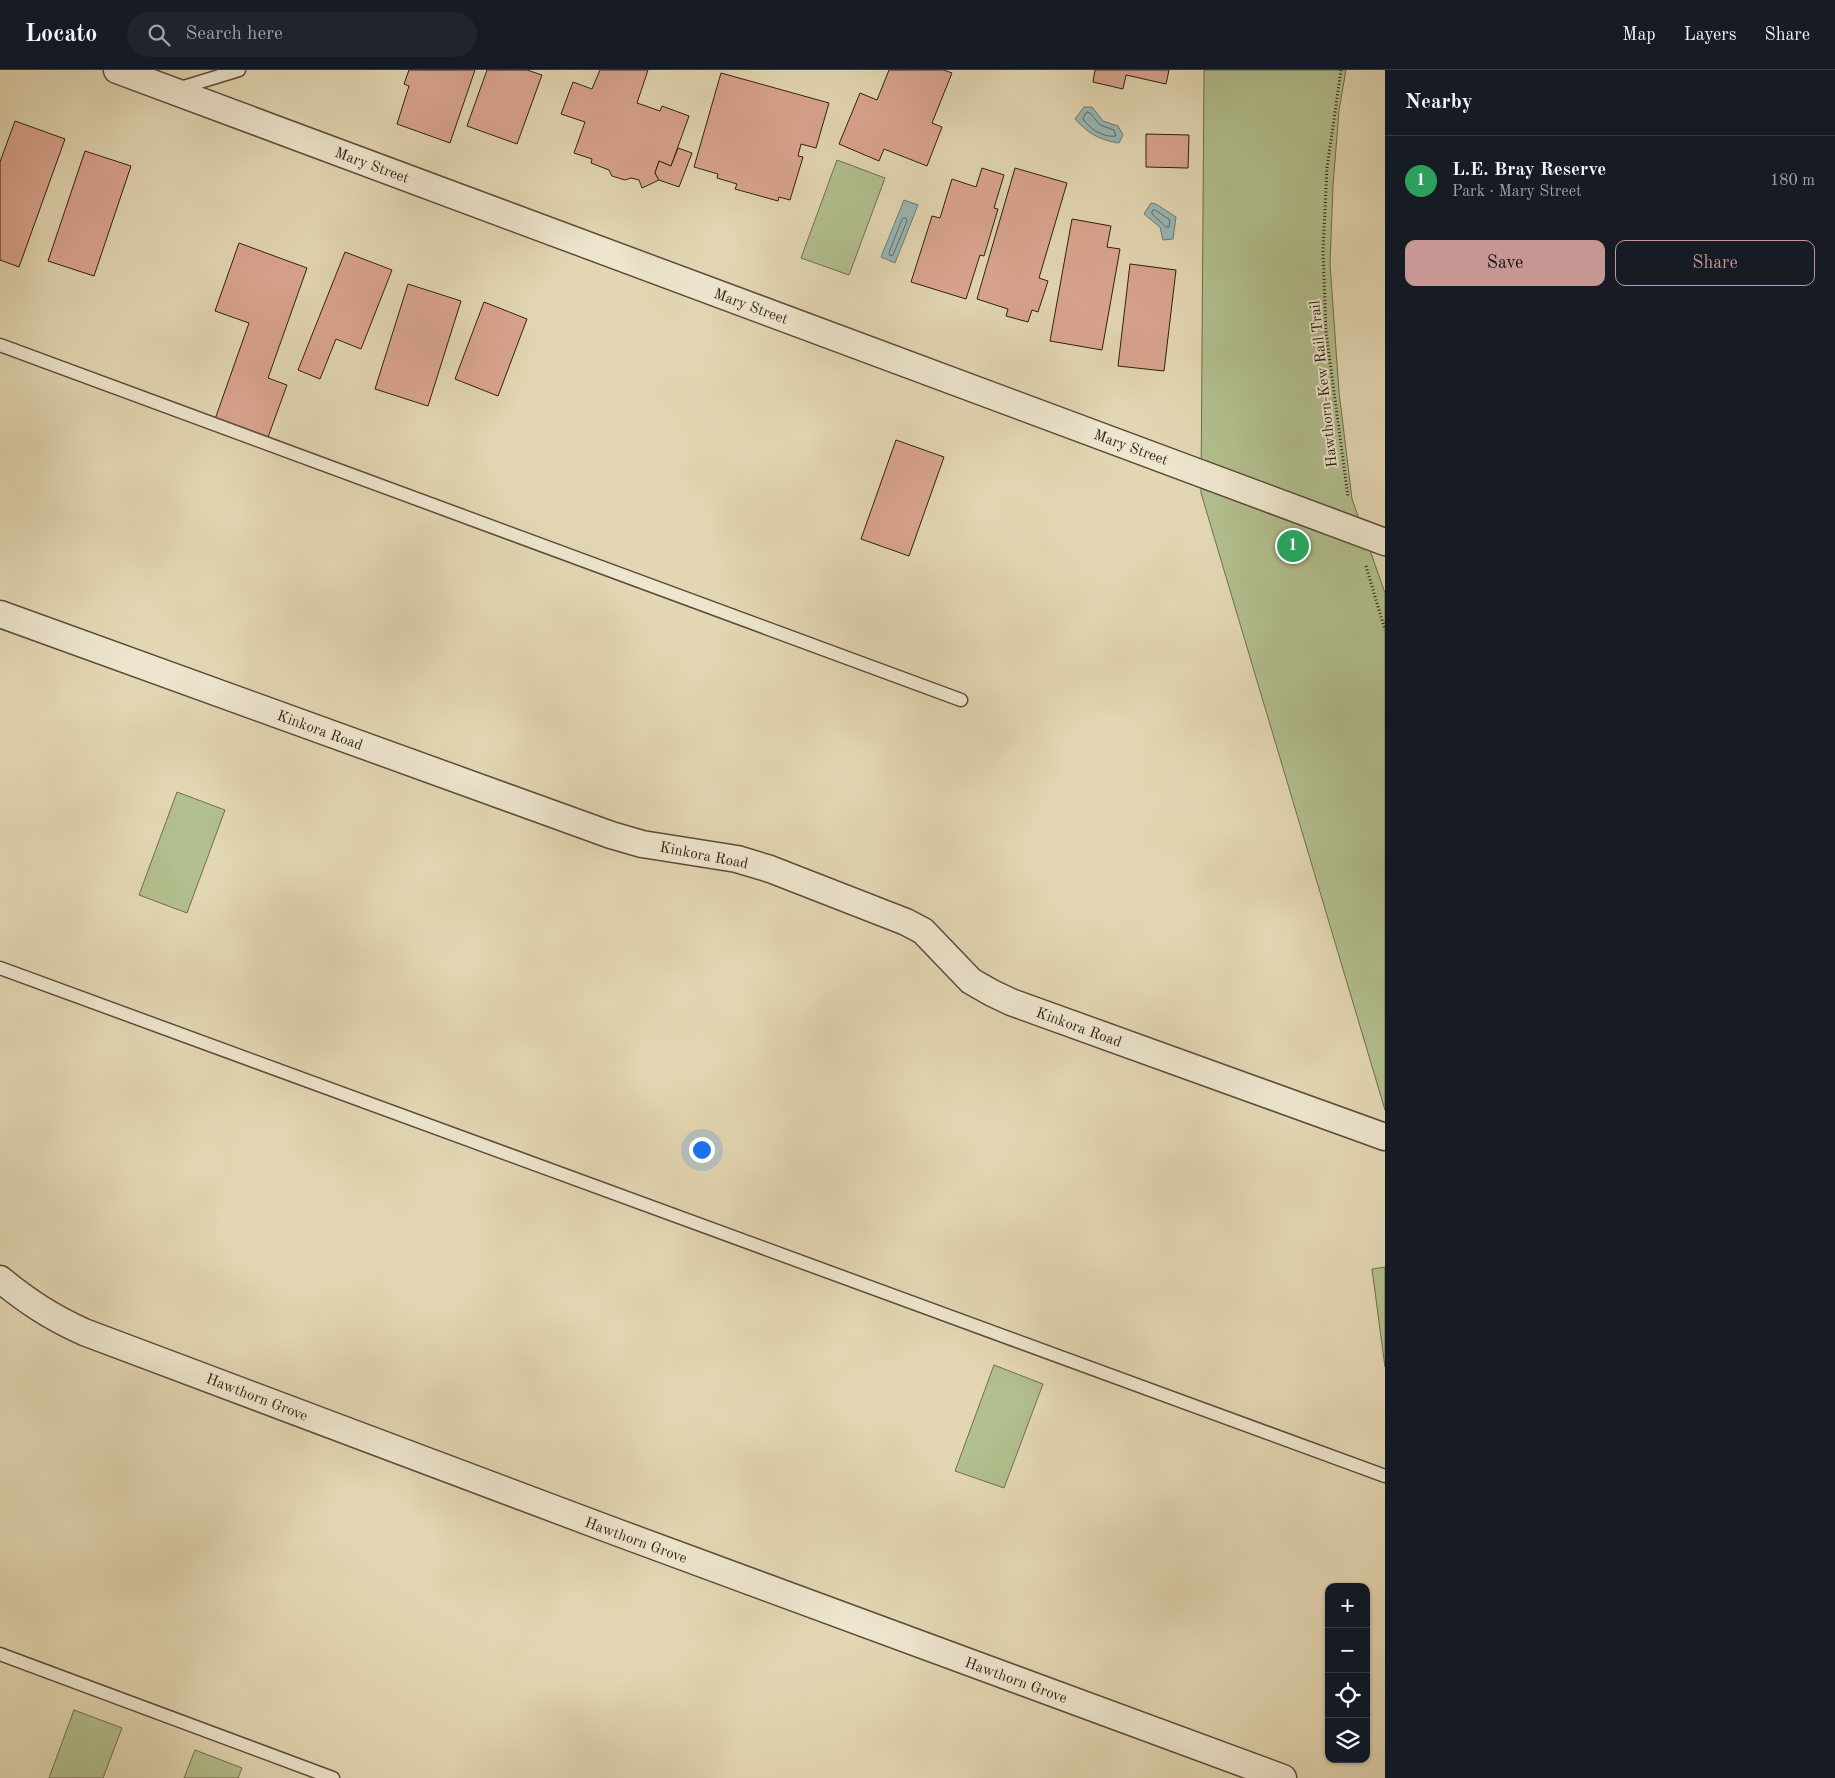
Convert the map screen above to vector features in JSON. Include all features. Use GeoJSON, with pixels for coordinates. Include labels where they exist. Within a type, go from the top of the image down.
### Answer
{"type":"FeatureCollection","features":[{"type":"Feature","properties":{"kind":"street","name":"Mary Street"},"geometry":{"type":"LineString","coordinates":[[118,70],[1385,542]]}},
{"type":"Feature","properties":{"kind":"street","name":"Kinkora Road"},"geometry":{"type":"LineString","coordinates":[[0,614],[611,836],[642,844],[737,859],[770,869],[906,922],[923,931],[972,980],[1011,1002],[1385,1137]]}},
{"type":"Feature","properties":{"kind":"street","name":"Hawthorn Grove"},"geometry":{"type":"LineString","coordinates":[[0,1279],[23,1298],[52,1317],[84,1332],[608,1529],[1283,1778]]}},
{"type":"Feature","properties":{"kind":"lane"},"geometry":{"type":"LineString","coordinates":[[171,90],[239,70]]}},
{"type":"Feature","properties":{"kind":"lane"},"geometry":{"type":"LineString","coordinates":[[0,345],[961,700]]}},
{"type":"Feature","properties":{"kind":"lane"},"geometry":{"type":"LineString","coordinates":[[0,968],[1385,1476]]}},
{"type":"Feature","properties":{"kind":"lane"},"geometry":{"type":"LineString","coordinates":[[0,1654],[333,1778]]}},
{"type":"Feature","properties":{"kind":"path","name":"Hawthorn-Kew Rail Trail"},"geometry":{"type":"LineString","coordinates":[[1341,70],[1327,168],[1323,250],[1326,332],[1353,530],[1360,554],[1368,570],[1385,630]]}},
{"type":"Feature","properties":{"kind":"green space"},"geometry":{"type":"Polygon","coordinates":[[[1204,70],[1346,70],[1339,110],[1333,186],[1330,264],[1339,392],[1352,499],[1385,593],[1385,1110],[1201,493],[1204,70]]]}},
{"type":"Feature","properties":{"kind":"green space"},"geometry":{"type":"Polygon","coordinates":[[[837,160],[885,178],[849,275],[801,258],[837,160]]]}},
{"type":"Feature","properties":{"kind":"green space"},"geometry":{"type":"Polygon","coordinates":[[[177,792],[225,810],[187,913],[139,895],[177,792]]]}},
{"type":"Feature","properties":{"kind":"green space"},"geometry":{"type":"Polygon","coordinates":[[[1385,1267],[1385,1367],[1372,1269],[1385,1267]]]}},
{"type":"Feature","properties":{"kind":"green space"},"geometry":{"type":"Polygon","coordinates":[[[994,1365],[1043,1384],[1004,1488],[955,1471],[994,1365]]]}},
{"type":"Feature","properties":{"kind":"green space"},"geometry":{"type":"Polygon","coordinates":[[[74,1710],[122,1728],[103,1778],[49,1778],[74,1710]]]}},
{"type":"Feature","properties":{"kind":"green space"},"geometry":{"type":"Polygon","coordinates":[[[195,1750],[242,1768],[238,1778],[184,1778],[195,1750]]]}},
{"type":"Feature","properties":{"kind":"water"},"geometry":{"type":"Polygon","coordinates":[[[1084,107],[1092,107],[1103,121],[1118,126],[1123,135],[1119,143],[1095,136],[1075,119],[1084,107]]]}},
{"type":"Feature","properties":{"kind":"water"},"geometry":{"type":"Polygon","coordinates":[[[904,200],[918,205],[895,263],[881,257],[904,200]]]}},
{"type":"Feature","properties":{"kind":"water"},"geometry":{"type":"Polygon","coordinates":[[[1151,203],[1156,204],[1176,217],[1173,239],[1163,240],[1160,227],[1144,214],[1151,203]]]}},
{"type":"Feature","properties":{"kind":"building"},"geometry":{"type":"Polygon","coordinates":[[[409,70],[475,70],[450,143],[397,124],[409,86],[404,84],[409,70]]]}},
{"type":"Feature","properties":{"kind":"building"},"geometry":{"type":"Polygon","coordinates":[[[487,70],[527,70],[542,75],[517,144],[467,126],[487,70]]]}},
{"type":"Feature","properties":{"kind":"building"},"geometry":{"type":"Polygon","coordinates":[[[600,70],[648,70],[637,103],[660,111],[662,106],[689,116],[671,166],[659,161],[655,173],[659,180],[642,188],[639,180],[631,178],[625,180],[612,176],[609,170],[591,163],[592,159],[574,153],[585,122],[561,114],[573,82],[592,89],[600,70]]]}},
{"type":"Feature","properties":{"kind":"building"},"geometry":{"type":"Polygon","coordinates":[[[889,70],[944,70],[952,73],[932,123],[942,127],[927,166],[884,149],[879,161],[839,144],[860,93],[877,100],[889,70]]]}},
{"type":"Feature","properties":{"kind":"building"},"geometry":{"type":"Polygon","coordinates":[[[1095,70],[1169,70],[1166,84],[1126,75],[1123,89],[1093,82],[1095,70]]]}},
{"type":"Feature","properties":{"kind":"building"},"geometry":{"type":"Polygon","coordinates":[[[721,73],[829,103],[816,148],[801,144],[798,156],[803,157],[790,200],[779,197],[778,201],[735,189],[737,184],[717,178],[718,174],[694,167],[721,73]]]}},
{"type":"Feature","properties":{"kind":"building"},"geometry":{"type":"Polygon","coordinates":[[[15,121],[65,139],[19,267],[0,260],[0,162],[15,121]]]}},
{"type":"Feature","properties":{"kind":"building"},"geometry":{"type":"Polygon","coordinates":[[[1146,134],[1189,135],[1188,168],[1146,167],[1146,134]]]}},
{"type":"Feature","properties":{"kind":"building"},"geometry":{"type":"Polygon","coordinates":[[[678,148],[692,153],[679,187],[659,180],[655,173],[659,161],[671,166],[678,148]]]}},
{"type":"Feature","properties":{"kind":"building"},"geometry":{"type":"Polygon","coordinates":[[[85,151],[131,166],[94,276],[48,261],[85,151]]]}},
{"type":"Feature","properties":{"kind":"building"},"geometry":{"type":"Polygon","coordinates":[[[982,168],[1004,175],[994,208],[998,209],[984,256],[980,255],[966,299],[911,282],[932,216],[940,218],[952,179],[976,187],[982,168]]]}},
{"type":"Feature","properties":{"kind":"building"},"geometry":{"type":"Polygon","coordinates":[[[1015,168],[1067,183],[1039,278],[1048,281],[1038,312],[1032,310],[1028,322],[1006,316],[1008,309],[977,299],[1015,168]]]}},
{"type":"Feature","properties":{"kind":"building"},"geometry":{"type":"Polygon","coordinates":[[[1072,219],[1111,226],[1107,247],[1120,249],[1102,350],[1050,341],[1072,219]]]}},
{"type":"Feature","properties":{"kind":"building"},"geometry":{"type":"Polygon","coordinates":[[[239,243],[307,268],[268,378],[287,385],[267,440],[214,422],[249,323],[215,311],[239,243]]]}},
{"type":"Feature","properties":{"kind":"building"},"geometry":{"type":"Polygon","coordinates":[[[345,252],[392,270],[361,349],[336,339],[320,379],[298,370],[345,252]]]}},
{"type":"Feature","properties":{"kind":"building"},"geometry":{"type":"Polygon","coordinates":[[[1130,264],[1176,270],[1164,371],[1118,366],[1130,264]]]}},
{"type":"Feature","properties":{"kind":"building"},"geometry":{"type":"Polygon","coordinates":[[[408,284],[461,301],[428,406],[375,389],[408,284]]]}},
{"type":"Feature","properties":{"kind":"building"},"geometry":{"type":"Polygon","coordinates":[[[484,302],[527,319],[498,396],[455,379],[484,302]]]}},
{"type":"Feature","properties":{"kind":"building"},"geometry":{"type":"Polygon","coordinates":[[[896,440],[944,457],[909,556],[861,539],[896,440]]]}},
{"type":"Feature","properties":{"kind":"place","name":"L.E. Bray Reserve"},"geometry":{"type":"Point","coordinates":[1293,546]}}]}
